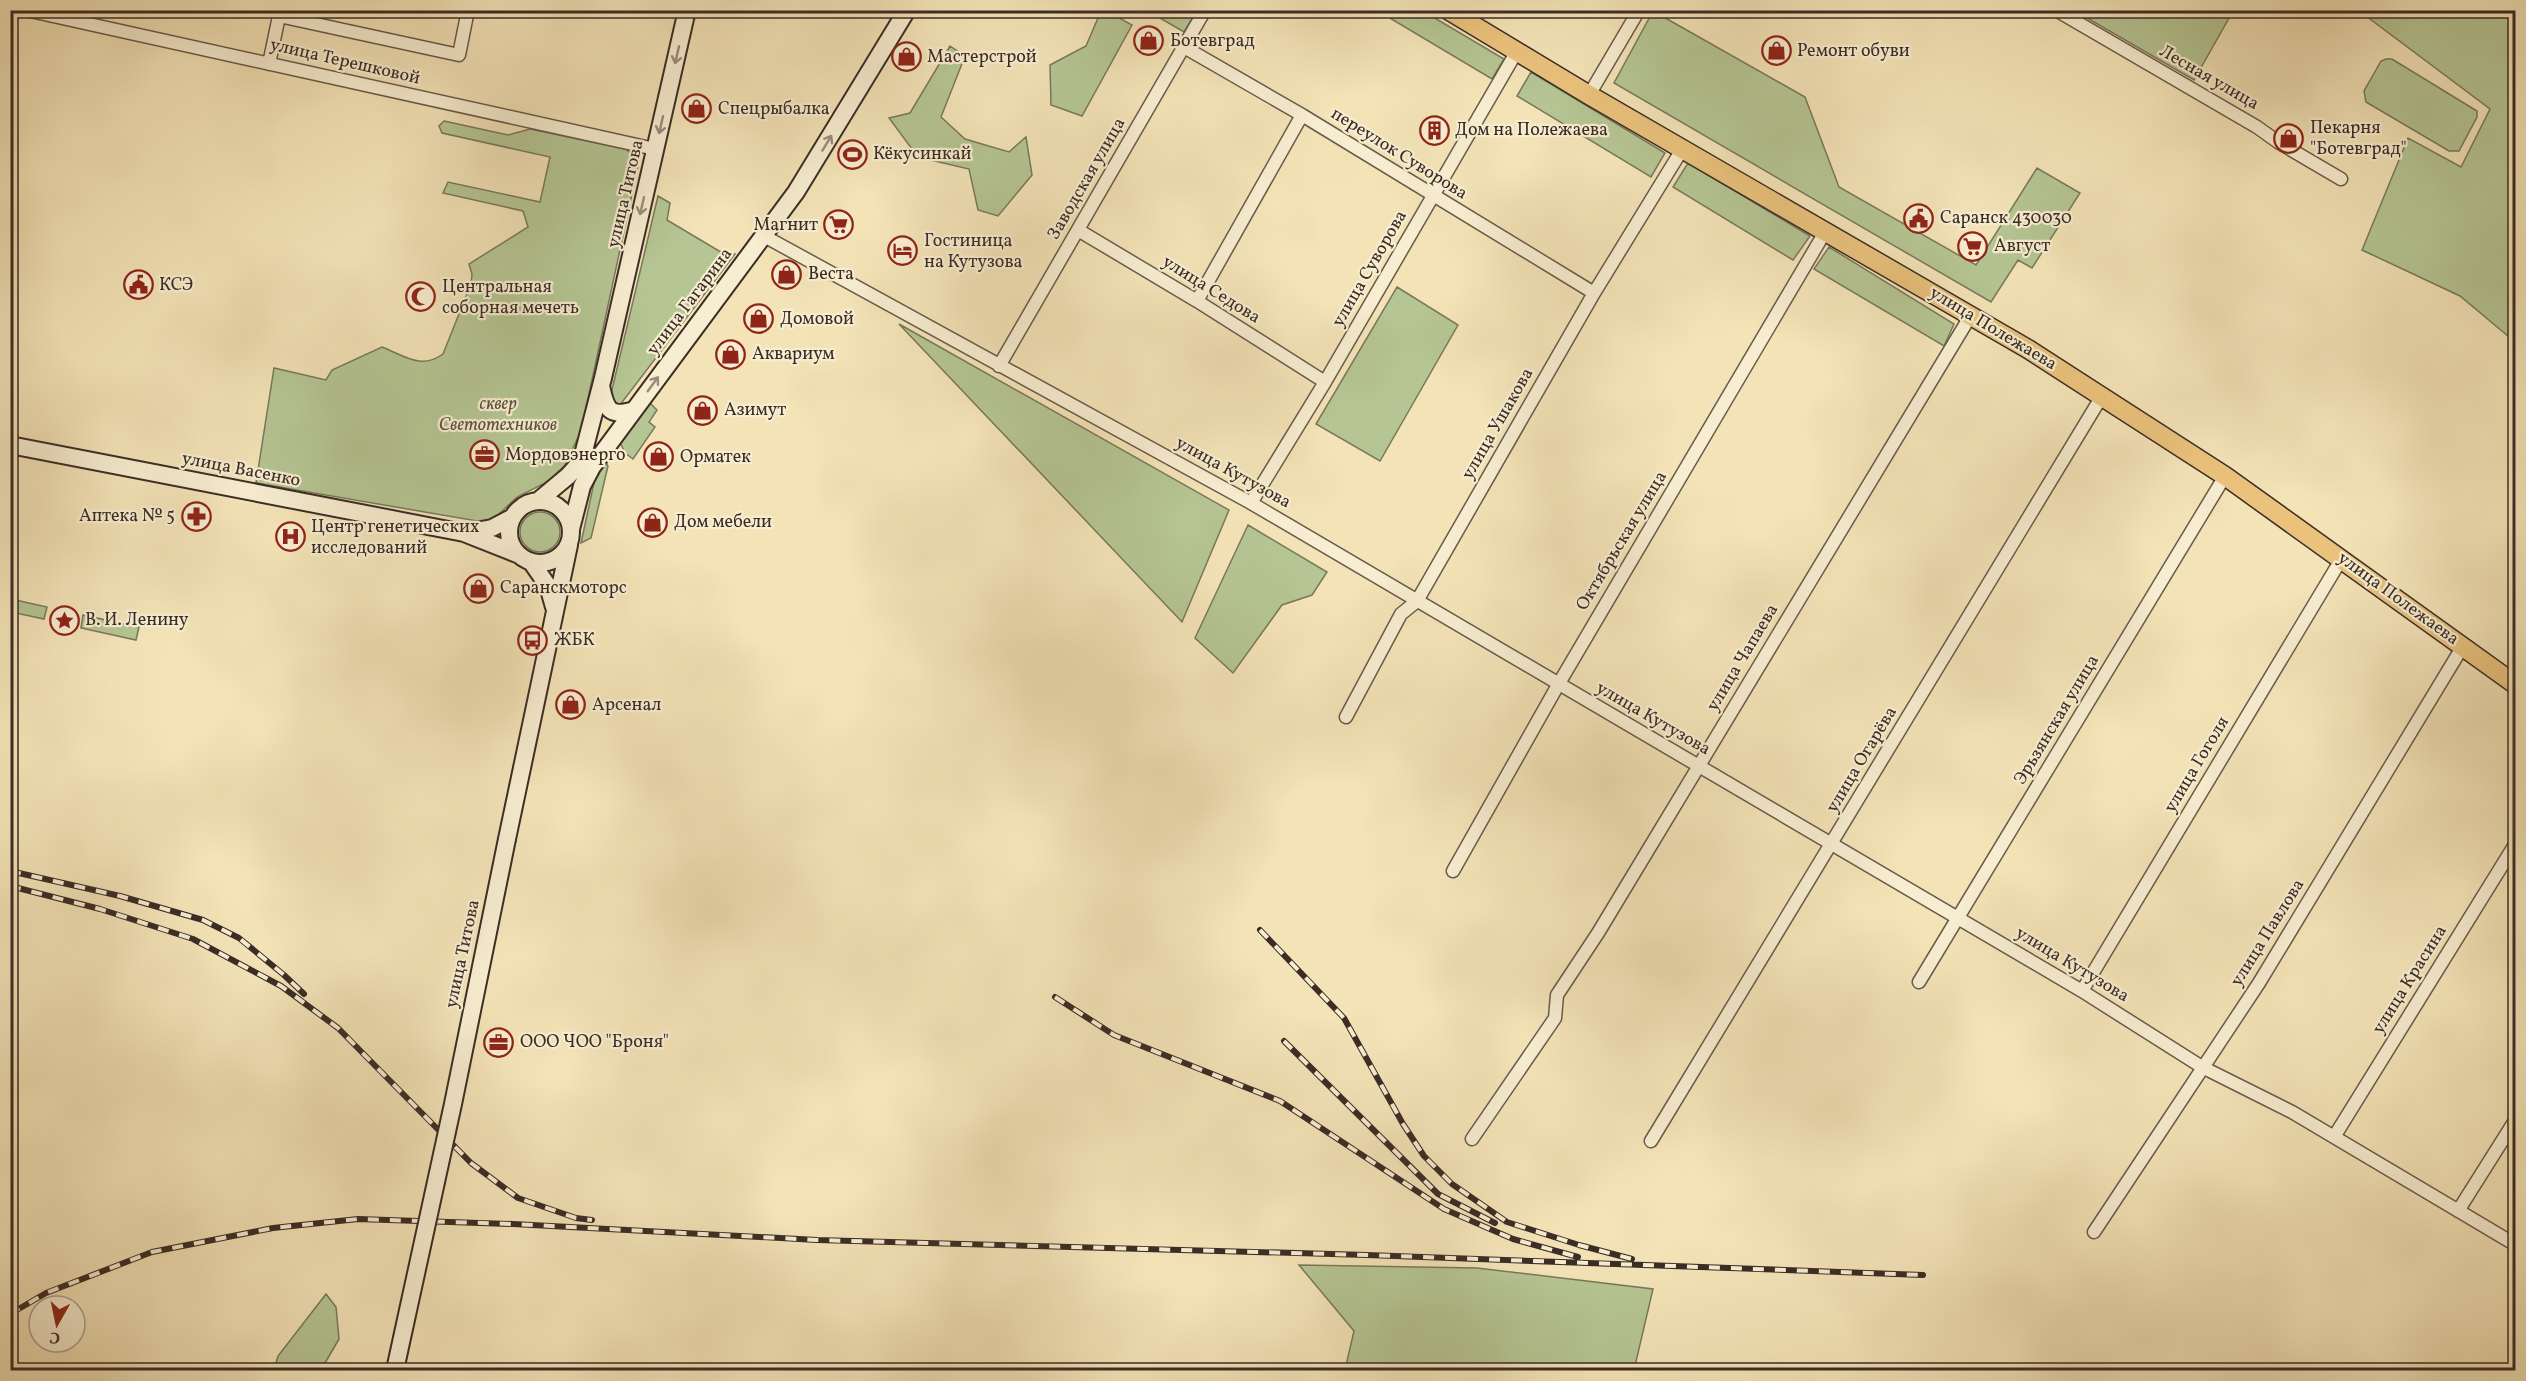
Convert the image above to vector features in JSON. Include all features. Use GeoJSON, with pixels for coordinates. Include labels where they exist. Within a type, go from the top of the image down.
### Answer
{"type":"FeatureCollection","features":[{"type":"Feature","properties":{"kind":"main road","name":"улица Титова"},"geometry":{"type":"LineString","coordinates":[[538,501],[568,476],[578,465],[584,451],[687,10]]}},
{"type":"Feature","properties":{"kind":"main road","name":"улица Гагарина"},"geometry":{"type":"LineString","coordinates":[[570,537],[582,486],[592,467],[807,177],[907,10]]}},
{"type":"Feature","properties":{"kind":"main road","name":"улица Полежаева"},"geometry":{"type":"LineString","coordinates":[[1448,10],[1589,95],[1971,315],[2102,396],[2225,476],[2516,685]]}},
{"type":"Feature","properties":{"kind":"main road"},"geometry":{"type":"LineString","coordinates":[[601,385],[607,407],[613,413],[623,414],[634,410]]}},
{"type":"Feature","properties":{"kind":"main road","name":"улица Васенко"},"geometry":{"type":"LineString","coordinates":[[10,445],[464,533],[517,554]]}},
{"type":"Feature","properties":{"kind":"main road"},"geometry":{"type":"LineString","coordinates":[[568,476],[606,448]]}},
{"type":"Feature","properties":{"kind":"main road"},"geometry":{"type":"LineString","coordinates":[[532,563],[550,562],[564,552],[570,537],[563,510],[552,503],[538,501],[522,506],[512,518],[508,536],[517,554],[532,563],[548,586],[555,610]]}},
{"type":"Feature","properties":{"kind":"main road","name":"улица Васенко"},"geometry":{"type":"LineString","coordinates":[[464,533],[492,528],[512,518]]}},
{"type":"Feature","properties":{"kind":"main road","name":"улица Титова"},"geometry":{"type":"LineString","coordinates":[[395,1371],[453,1104],[570,537]]}},
{"type":"Feature","properties":{"kind":"street","name":"улица Терешковой"},"geometry":{"type":"LineString","coordinates":[[26,10],[68,15],[269,64],[655,149]]}},
{"type":"Feature","properties":{"kind":"street"},"geometry":{"type":"LineString","coordinates":[[269,64],[279,16],[459,55],[468,10]]}},
{"type":"Feature","properties":{"kind":"street","name":"Заводская улица"},"geometry":{"type":"LineString","coordinates":[[999,366],[1205,10]]}},
{"type":"Feature","properties":{"kind":"street"},"geometry":{"type":"LineString","coordinates":[[1589,95],[1639,10]]}},
{"type":"Feature","properties":{"kind":"street","name":"Лесная улица"},"geometry":{"type":"LineString","coordinates":[[2056,10],[2251,123],[2278,142],[2341,179]]}},
{"type":"Feature","properties":{"kind":"street","name":"переулок Суворова"},"geometry":{"type":"LineString","coordinates":[[1184,47],[1302,115],[1594,293]]}},
{"type":"Feature","properties":{"kind":"street","name":"улица Суворова"},"geometry":{"type":"LineString","coordinates":[[1251,503],[1325,382],[1517,51]]}},
{"type":"Feature","properties":{"kind":"street"},"geometry":{"type":"LineString","coordinates":[[1197,301],[1302,115]]}},
{"type":"Feature","properties":{"kind":"street","name":"улица Ушакова"},"geometry":{"type":"LineString","coordinates":[[1346,717],[1401,614],[1418,601],[1594,293],[1683,148]]}},
{"type":"Feature","properties":{"kind":"street","name":"улица Седова"},"geometry":{"type":"LineString","coordinates":[[1078,230],[1197,301],[1325,382]]}},
{"type":"Feature","properties":{"kind":"street","name":"Октябрьская улица"},"geometry":{"type":"LineString","coordinates":[[1452,871],[1558,685],[1825,232]]}},
{"type":"Feature","properties":{"kind":"street","name":"улица Кутузова"},"geometry":{"type":"LineString","coordinates":[[764,236],[1251,503],[2082,991],[2202,1067],[2292,1112],[2516,1245]]}},
{"type":"Feature","properties":{"kind":"street","name":"улица Чапаева"},"geometry":{"type":"LineString","coordinates":[[1472,1139],[1555,1018],[1557,995],[1598,933],[1971,315]]}},
{"type":"Feature","properties":{"kind":"street","name":"улица Огарёва"},"geometry":{"type":"LineString","coordinates":[[1651,1141],[2102,396]]}},
{"type":"Feature","properties":{"kind":"street","name":"Эрьзянская улица"},"geometry":{"type":"LineString","coordinates":[[1919,982],[2225,476]]}},
{"type":"Feature","properties":{"kind":"street","name":"улица Гоголя"},"geometry":{"type":"LineString","coordinates":[[2082,991],[2342,558]]}},
{"type":"Feature","properties":{"kind":"street","name":"улица Павлова"},"geometry":{"type":"LineString","coordinates":[[2094,1232],[2259,983],[2463,646]]}},
{"type":"Feature","properties":{"kind":"street","name":"улица Красина"},"geometry":{"type":"LineString","coordinates":[[2334,1137],[2516,843]]}},
{"type":"Feature","properties":{"kind":"street"},"geometry":{"type":"LineString","coordinates":[[2458,1211],[2516,1119]]}},
{"type":"Feature","properties":{"kind":"green space"},"geometry":{"type":"Polygon","coordinates":[[[1155,10],[1197,11],[1184,32],[1153,14],[1155,10]]]}},
{"type":"Feature","properties":{"kind":"green space"},"geometry":{"type":"Polygon","coordinates":[[[2368,10],[2515,11],[2515,342],[2460,296],[2362,250],[2408,138],[2461,167],[2490,109],[2366,16],[2368,10]]]}},
{"type":"Feature","properties":{"kind":"green space"},"geometry":{"type":"Polygon","coordinates":[[[1101,11],[1107,11],[1132,25],[1082,116],[1051,105],[1050,65],[1086,46],[1101,11]]]}},
{"type":"Feature","properties":{"kind":"green space"},"geometry":{"type":"Polygon","coordinates":[[[1378,11],[1423,11],[1504,59],[1492,79],[1378,11]]]}},
{"type":"Feature","properties":{"kind":"green space"},"geometry":{"type":"Polygon","coordinates":[[[1653,11],[1805,97],[1839,187],[1976,265],[2037,168],[2080,193],[2032,268],[2018,260],[1991,302],[1614,83],[1653,11]]]}},
{"type":"Feature","properties":{"kind":"green space"},"geometry":{"type":"Polygon","coordinates":[[[2075,11],[2128,11],[2139,16],[2142,11],[2233,11],[2194,80],[2075,11]]]}},
{"type":"Feature","properties":{"kind":"green space"},"geometry":{"type":"Polygon","coordinates":[[[950,46],[965,56],[941,117],[965,139],[1009,152],[1026,137],[1032,175],[998,216],[978,210],[969,169],[918,157],[889,118],[910,113],[950,46]]]}},
{"type":"Feature","properties":{"kind":"green space"},"geometry":{"type":"Polygon","coordinates":[[[2392,59],[2477,111],[2477,117],[2459,151],[2449,151],[2366,102],[2364,91],[2381,61],[2392,59]]]}},
{"type":"Feature","properties":{"kind":"green space"},"geometry":{"type":"Polygon","coordinates":[[[1531,72],[1665,153],[1651,177],[1517,96],[1531,72]]]}},
{"type":"Feature","properties":{"kind":"green space","name":"сквер Светотехников"},"geometry":{"type":"Polygon","coordinates":[[[444,121],[508,135],[530,129],[625,149],[635,156],[638,166],[581,431],[565,465],[549,481],[517,497],[497,516],[483,522],[256,483],[274,368],[326,380],[332,370],[382,347],[413,360],[435,359],[443,354],[471,284],[472,274],[469,264],[528,227],[523,211],[443,193],[448,182],[540,202],[550,157],[442,133],[439,126],[444,121]]]}},
{"type":"Feature","properties":{"kind":"green space"},"geometry":{"type":"Polygon","coordinates":[[[1688,163],[1810,236],[1793,260],[1673,187],[1688,163]]]}},
{"type":"Feature","properties":{"kind":"green space"},"geometry":{"type":"Polygon","coordinates":[[[658,196],[670,203],[667,220],[719,251],[735,254],[620,405],[616,405],[610,398],[658,196]]]}},
{"type":"Feature","properties":{"kind":"green space"},"geometry":{"type":"Polygon","coordinates":[[[1829,247],[1954,324],[1944,346],[1814,269],[1829,247]]]}},
{"type":"Feature","properties":{"kind":"green space"},"geometry":{"type":"Polygon","coordinates":[[[1397,287],[1458,325],[1380,461],[1316,424],[1397,287]]]}},
{"type":"Feature","properties":{"kind":"green space"},"geometry":{"type":"Polygon","coordinates":[[[899,324],[1229,510],[1182,622],[899,324]]]}},
{"type":"Feature","properties":{"kind":"green space"},"geometry":{"type":"Polygon","coordinates":[[[649,402],[657,410],[649,422],[655,427],[633,459],[625,453],[620,442],[649,402]]]}},
{"type":"Feature","properties":{"kind":"green space"},"geometry":{"type":"Polygon","coordinates":[[[605,461],[608,466],[591,538],[581,543],[595,478],[605,461]]]}},
{"type":"Feature","properties":{"kind":"green space"},"geometry":{"type":"Polygon","coordinates":[[[540,512],[554,518],[560,532],[554,546],[540,552],[526,546],[520,532],[526,518],[540,512]]]}},
{"type":"Feature","properties":{"kind":"green space"},"geometry":{"type":"Polygon","coordinates":[[[1248,525],[1327,572],[1312,595],[1282,605],[1233,673],[1195,638],[1248,525]]]}},
{"type":"Feature","properties":{"kind":"green space"},"geometry":{"type":"Polygon","coordinates":[[[11,599],[47,607],[44,619],[11,612],[11,599]]]}},
{"type":"Feature","properties":{"kind":"green space"},"geometry":{"type":"Polygon","coordinates":[[[83,615],[139,627],[136,640],[81,628],[83,615]]]}},
{"type":"Feature","properties":{"kind":"green space"},"geometry":{"type":"Polygon","coordinates":[[[1299,1265],[1477,1268],[1653,1289],[1634,1370],[1345,1370],[1354,1331],[1299,1265]]]}},
{"type":"Feature","properties":{"kind":"green space"},"geometry":{"type":"Polygon","coordinates":[[[326,1294],[336,1307],[339,1339],[321,1370],[274,1370],[278,1356],[326,1294]]]}},
{"type":"Feature","properties":{"kind":"railway"},"geometry":{"type":"LineString","coordinates":[[10,871],[120,896],[203,920],[239,938],[304,994]]}},
{"type":"Feature","properties":{"kind":"railway"},"geometry":{"type":"LineString","coordinates":[[10,886],[100,909],[193,939],[281,986],[338,1028],[471,1163],[518,1198],[576,1218],[592,1220]]}},
{"type":"Feature","properties":{"kind":"railway"},"geometry":{"type":"LineString","coordinates":[[1260,930],[1344,1018],[1403,1124],[1424,1156],[1452,1184],[1507,1222],[1632,1259]]}},
{"type":"Feature","properties":{"kind":"railway"},"geometry":{"type":"LineString","coordinates":[[1055,997],[1114,1035],[1280,1101],[1444,1209],[1513,1239],[1578,1257]]}},
{"type":"Feature","properties":{"kind":"railway"},"geometry":{"type":"LineString","coordinates":[[1284,1041],[1438,1194],[1495,1223]]}},
{"type":"Feature","properties":{"kind":"railway"},"geometry":{"type":"LineString","coordinates":[[10,1314],[46,1293],[152,1252],[273,1228],[358,1219],[513,1224],[817,1240],[1367,1255],[1923,1275]]}},
{"type":"Feature","properties":{"kind":"place","name":"Ботевград"},"geometry":{"type":"Point","coordinates":[1149,41]}},
{"type":"Feature","properties":{"kind":"place","name":"Ремонт обуви"},"geometry":{"type":"Point","coordinates":[1776,51]}},
{"type":"Feature","properties":{"kind":"place","name":"Мастерстрой"},"geometry":{"type":"Point","coordinates":[906,57]}},
{"type":"Feature","properties":{"kind":"place","name":"Спецрыбалка"},"geometry":{"type":"Point","coordinates":[697,109]}},
{"type":"Feature","properties":{"kind":"place","name":"Дом на Полежаева"},"geometry":{"type":"Point","coordinates":[1434,130]}},
{"type":"Feature","properties":{"kind":"place","name":"Пекарня \"Ботевград\""},"geometry":{"type":"Point","coordinates":[2289,138]}},
{"type":"Feature","properties":{"kind":"place","name":"Кёкусинкай"},"geometry":{"type":"Point","coordinates":[852,154]}},
{"type":"Feature","properties":{"kind":"place","name":"Саранск 430030"},"geometry":{"type":"Point","coordinates":[1919,218]}},
{"type":"Feature","properties":{"kind":"place","name":"Магнит"},"geometry":{"type":"Point","coordinates":[839,225]}},
{"type":"Feature","properties":{"kind":"place","name":"Август"},"geometry":{"type":"Point","coordinates":[1973,246]}},
{"type":"Feature","properties":{"kind":"place","name":"Гостиница на Кутузова"},"geometry":{"type":"Point","coordinates":[903,251]}},
{"type":"Feature","properties":{"kind":"place","name":"Веста"},"geometry":{"type":"Point","coordinates":[787,274]}},
{"type":"Feature","properties":{"kind":"place","name":"КСЭ"},"geometry":{"type":"Point","coordinates":[138,285]}},
{"type":"Feature","properties":{"kind":"place","name":"Центральная соборная мечеть"},"geometry":{"type":"Point","coordinates":[421,297]}},
{"type":"Feature","properties":{"kind":"place","name":"Домовой"},"geometry":{"type":"Point","coordinates":[759,319]}},
{"type":"Feature","properties":{"kind":"place","name":"Аквариум"},"geometry":{"type":"Point","coordinates":[731,354]}},
{"type":"Feature","properties":{"kind":"place","name":"Азимут"},"geometry":{"type":"Point","coordinates":[703,410]}},
{"type":"Feature","properties":{"kind":"place","name":"Мордовэнерго"},"geometry":{"type":"Point","coordinates":[484,455]}},
{"type":"Feature","properties":{"kind":"place","name":"Орматек"},"geometry":{"type":"Point","coordinates":[659,457]}},
{"type":"Feature","properties":{"kind":"place","name":"Аптека № 5"},"geometry":{"type":"Point","coordinates":[196,516]}},
{"type":"Feature","properties":{"kind":"place","name":"Дом мебели"},"geometry":{"type":"Point","coordinates":[653,522]}},
{"type":"Feature","properties":{"kind":"place","name":"Центр генетических исследований"},"geometry":{"type":"Point","coordinates":[290,537]}},
{"type":"Feature","properties":{"kind":"place","name":"Саранскмоторс"},"geometry":{"type":"Point","coordinates":[479,588]}},
{"type":"Feature","properties":{"kind":"place","name":"В. И. Ленину"},"geometry":{"type":"Point","coordinates":[64,620]}},
{"type":"Feature","properties":{"kind":"place","name":"ЖБК"},"geometry":{"type":"Point","coordinates":[533,640]}},
{"type":"Feature","properties":{"kind":"place","name":"Арсенал"},"geometry":{"type":"Point","coordinates":[571,705]}},
{"type":"Feature","properties":{"kind":"place","name":"ООО ЧОО \"Броня\""},"geometry":{"type":"Point","coordinates":[499,1042]}}]}
